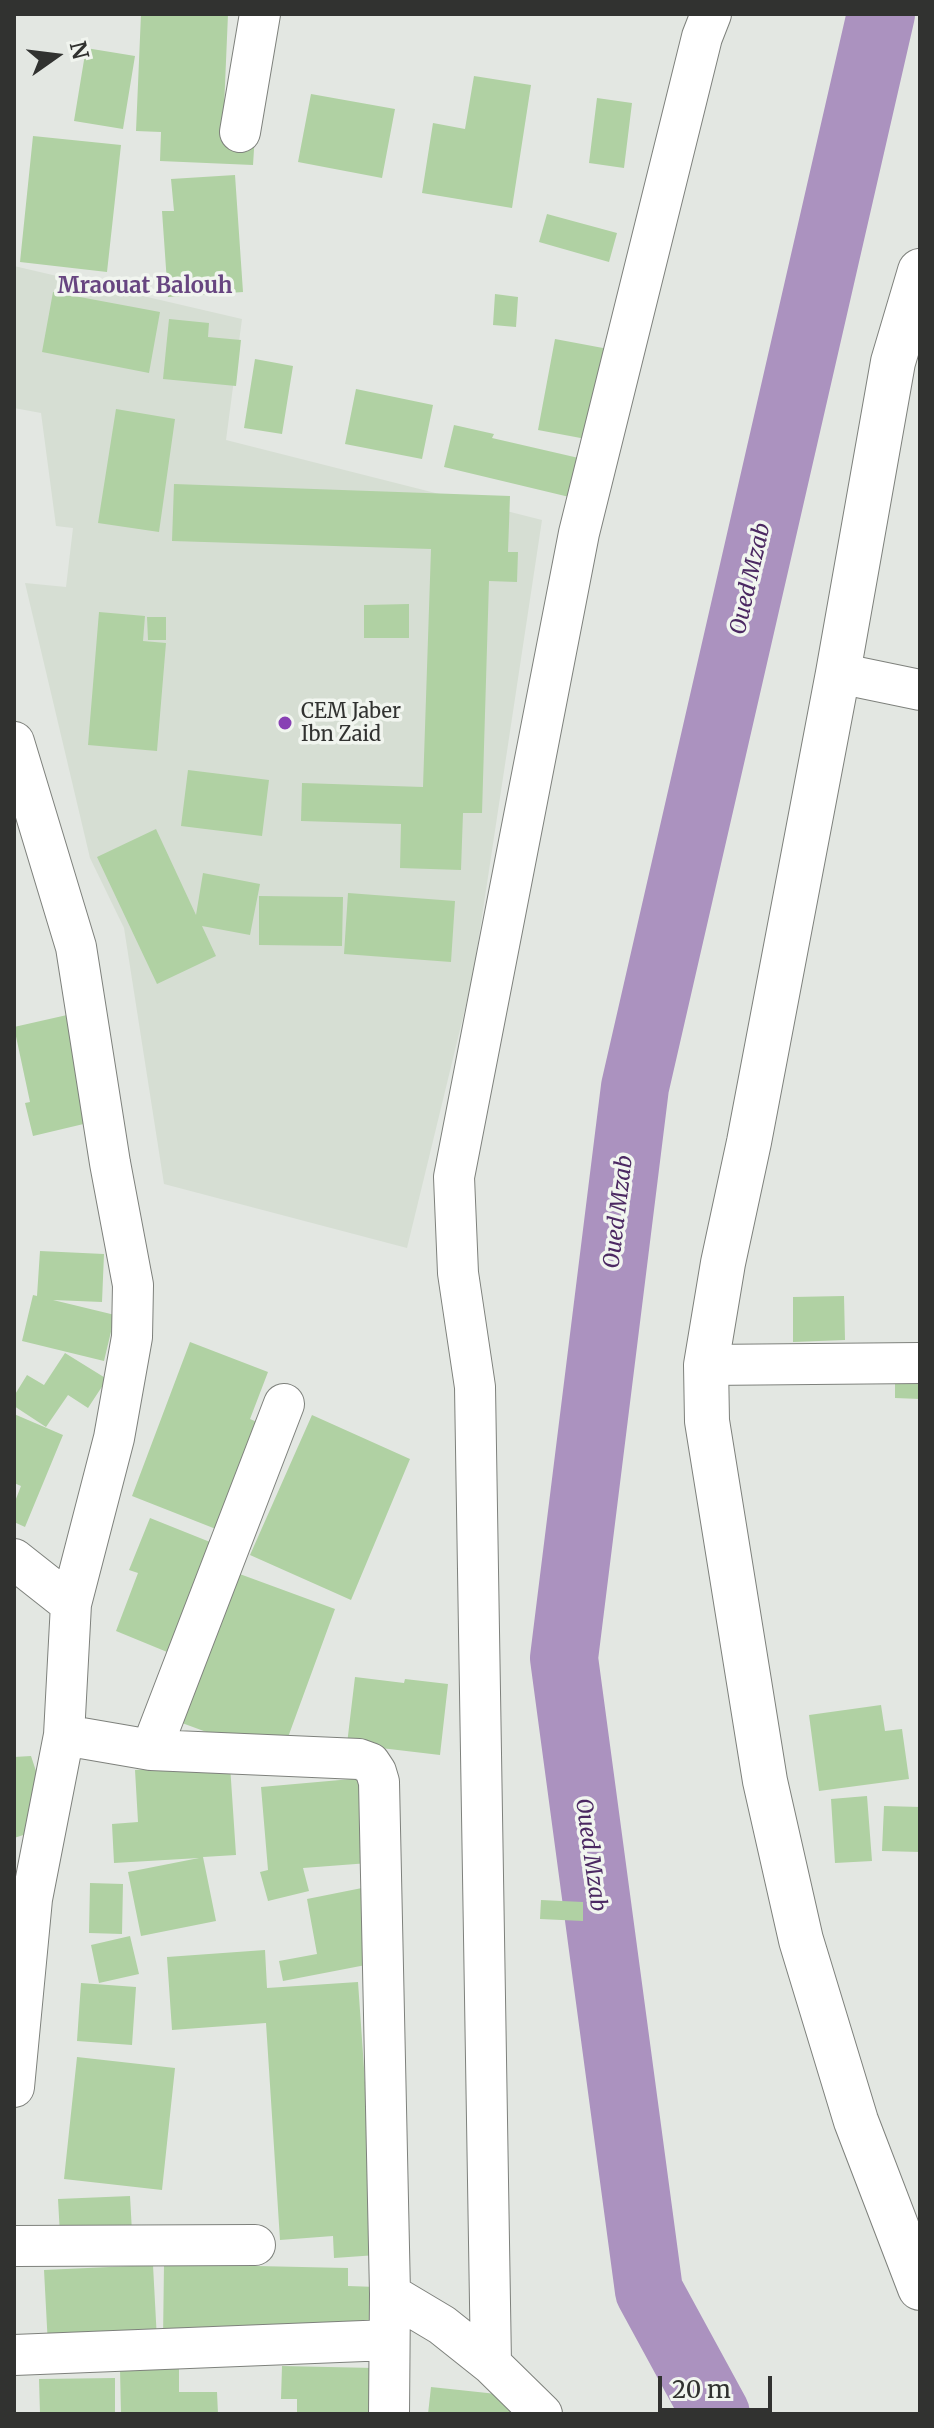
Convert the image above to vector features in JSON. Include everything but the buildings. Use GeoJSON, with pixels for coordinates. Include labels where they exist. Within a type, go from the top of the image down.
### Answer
{"type":"FeatureCollection","features":[{"type":"Feature","properties":{"kind":"street"},"geometry":{"type":"LineString","coordinates":[[240,132],[260,14]]}},
{"type":"Feature","properties":{"kind":"street"},"geometry":{"type":"LineString","coordinates":[[491,2364],[475,1387],[458,1273],[454,1177],[579,533],[698,52],[711,14]]}},
{"type":"Feature","properties":{"kind":"street"},"geometry":{"type":"LineString","coordinates":[[920,271],[893,362],[838,673],[706,1365],[707,1421],[765,1781],[801,1940],[856,2121],[920,2288]]}},
{"type":"Feature","properties":{"kind":"street"},"geometry":{"type":"LineString","coordinates":[[838,673],[920,690]]}},
{"type":"Feature","properties":{"kind":"street"},"geometry":{"type":"LineString","coordinates":[[14,742],[76,947],[115,1193],[133,1285],[132,1337],[114,1438],[71,1604],[64,1735],[23,1899],[14,2087]]}},
{"type":"Feature","properties":{"kind":"street"},"geometry":{"type":"LineString","coordinates":[[706,1365],[920,1363]]}},
{"type":"Feature","properties":{"kind":"street"},"geometry":{"type":"LineString","coordinates":[[151,1750],[284,1404]]}},
{"type":"Feature","properties":{"kind":"street"},"geometry":{"type":"LineString","coordinates":[[14,1559],[71,1604]]}},
{"type":"Feature","properties":{"kind":"street"},"geometry":{"type":"LineString","coordinates":[[64,1735],[151,1750],[359,1759],[370,1763],[376,1772],[379,1782],[390,2294],[389,2414]]}},
{"type":"Feature","properties":{"kind":"street"},"geometry":{"type":"LineString","coordinates":[[14,2246],[255,2245]]}},
{"type":"Feature","properties":{"kind":"street"},"geometry":{"type":"LineString","coordinates":[[390,2294],[442,2325],[491,2364],[542,2414]]}},
{"type":"Feature","properties":{"kind":"street"},"geometry":{"type":"LineString","coordinates":[[14,2355],[389,2340]]}},
{"type":"Feature","properties":{"kind":"shaded area","name":"CEM Jaber Ibn Zaid"},"geometry":{"type":"Polygon","coordinates":[[[14,266],[242,319],[226,440],[542,520],[473,976],[407,1248],[164,1184],[124,928],[90,858],[25,583],[66,587],[73,528],[56,526],[41,413],[14,408],[14,266]]]}},
{"type":"Feature","properties":{"kind":"waterway","name":"Oued Mzab"},"geometry":{"type":"LineString","coordinates":[[716,2414],[649,2291],[564,1658],[635,1087],[881,14]]}},
{"type":"Feature","properties":{"kind":"place","name":"CEM Jaber Ibn Zaid"},"geometry":{"type":"Point","coordinates":[285,723]}},
{"type":"Feature","properties":{"kind":"district","name":"Mraouat Balouh"},"geometry":{"type":"Point","coordinates":[145,287]}}]}
